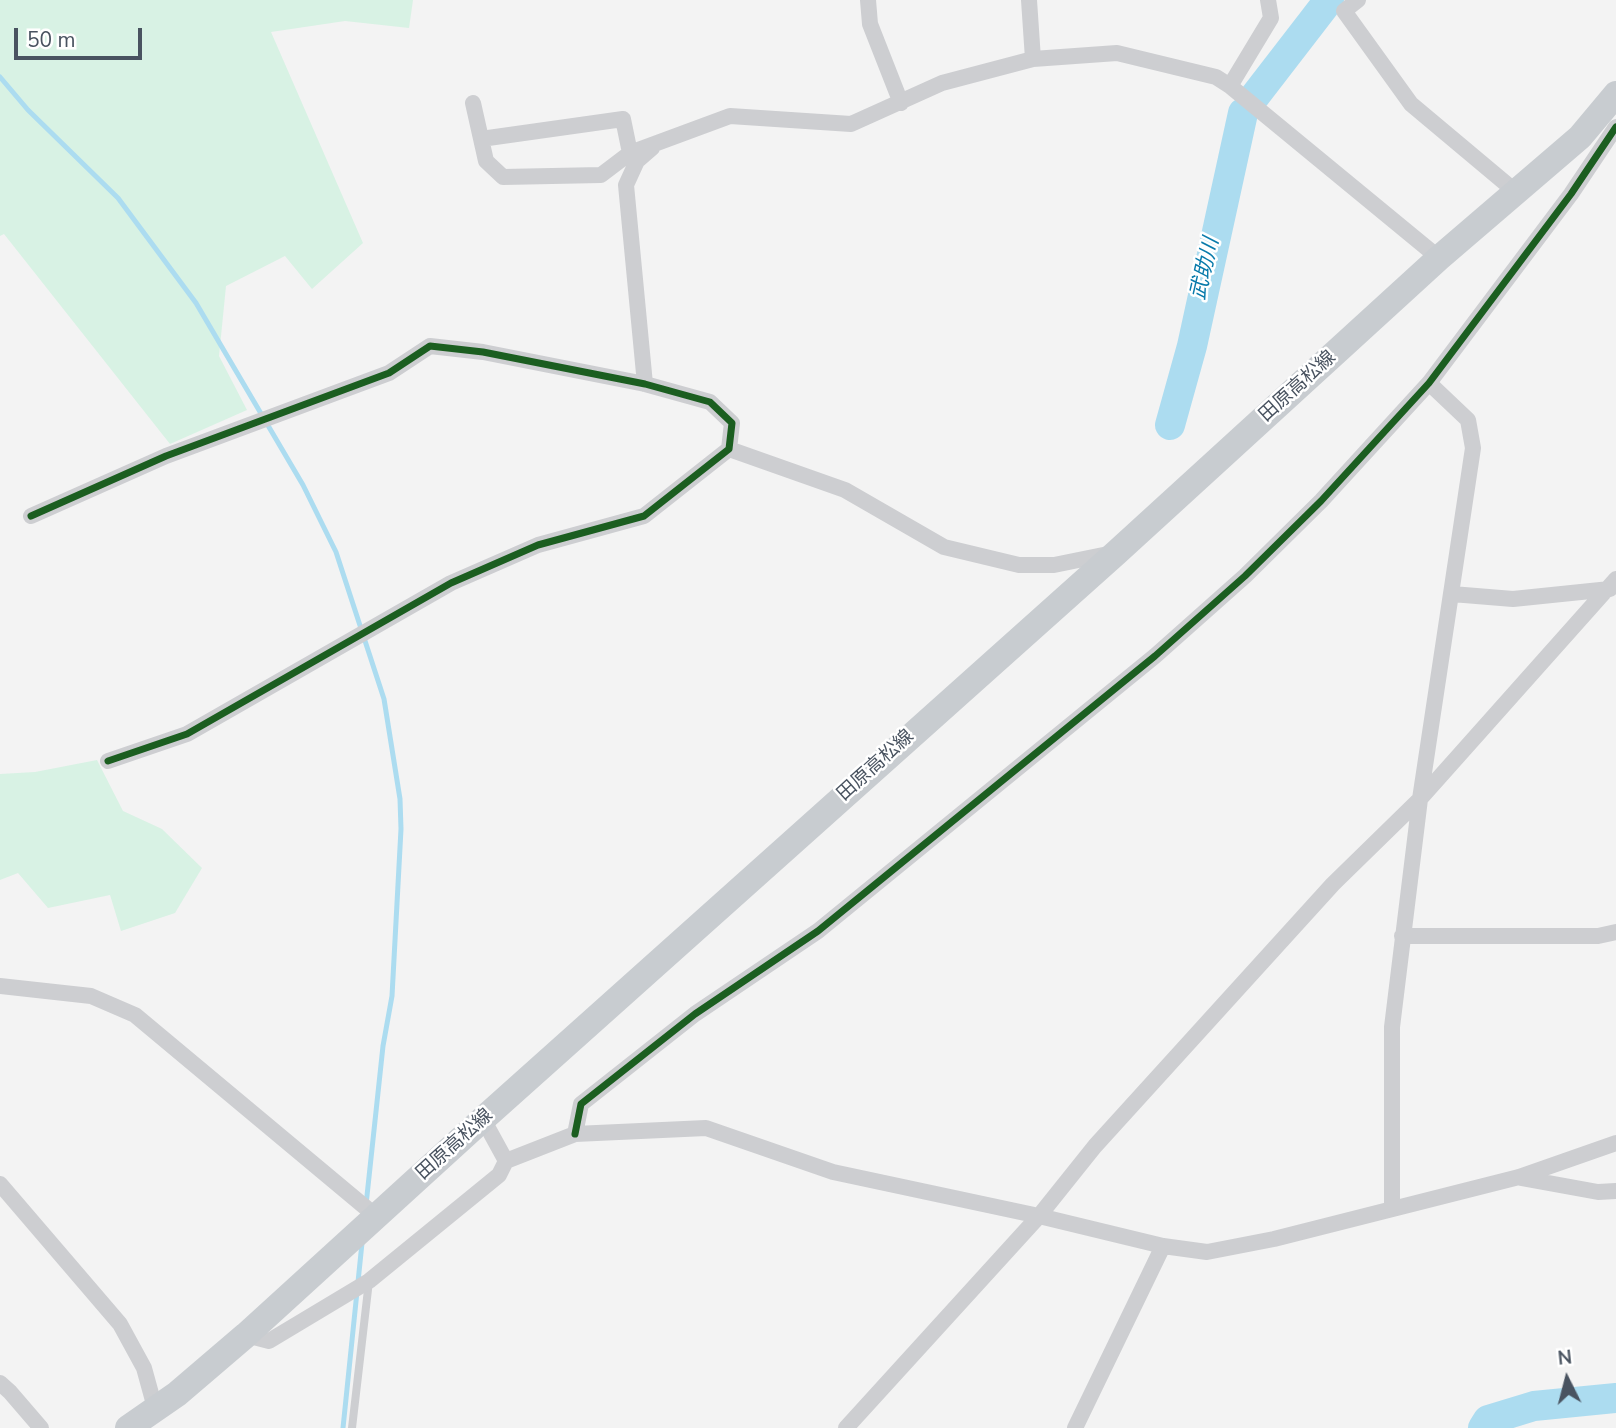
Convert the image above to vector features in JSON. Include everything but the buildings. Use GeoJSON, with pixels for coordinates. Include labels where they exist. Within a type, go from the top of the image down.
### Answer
{"type":"FeatureCollection","features":[{"type":"Feature","properties":{"kind":"main road","name":"田原高松線"},"geometry":{"type":"LineString","coordinates":[[128,1428],[177,1394],[246,1335],[483,1119],[1116,553],[1439,258],[1580,137],[1616,94]]}},
{"type":"Feature","properties":{"kind":"street"},"geometry":{"type":"LineString","coordinates":[[868,0],[870,24],[901,103]]}},
{"type":"Feature","properties":{"kind":"street"},"geometry":{"type":"LineString","coordinates":[[1029,0],[1033,59]]}},
{"type":"Feature","properties":{"kind":"street"},"geometry":{"type":"LineString","coordinates":[[1230,86],[1271,18],[1268,0]]}},
{"type":"Feature","properties":{"kind":"street"},"geometry":{"type":"LineString","coordinates":[[1358,0],[1344,11],[1410,104],[1516,192]]}},
{"type":"Feature","properties":{"kind":"street"},"geometry":{"type":"LineString","coordinates":[[473,103],[486,161],[503,177],[601,175],[630,153],[730,116],[851,124],[942,83],[1033,59],[1117,53],[1216,77],[1439,258]]}},
{"type":"Feature","properties":{"kind":"street"},"geometry":{"type":"LineString","coordinates":[[481,139],[623,119],[630,153]]}},
{"type":"Feature","properties":{"kind":"street"},"geometry":{"type":"LineString","coordinates":[[575,1134],[581,1104],[695,1014],[818,932],[1155,656],[1245,576],[1321,501],[1429,383],[1571,194],[1616,127]]}},
{"type":"Feature","properties":{"kind":"street"},"geometry":{"type":"LineString","coordinates":[[645,384],[626,185],[636,161],[658,142]]}},
{"type":"Feature","properties":{"kind":"street"},"geometry":{"type":"LineString","coordinates":[[31,516],[166,456],[389,373],[430,346],[483,352],[645,384],[710,402],[732,423],[729,449],[644,516],[538,545],[451,583],[187,734],[107,761]]}},
{"type":"Feature","properties":{"kind":"street"},"geometry":{"type":"LineString","coordinates":[[1392,1208],[1392,1027],[1420,799],[1473,448],[1468,420],[1429,383]]}},
{"type":"Feature","properties":{"kind":"street"},"geometry":{"type":"LineString","coordinates":[[729,449],[845,490],[944,547],[1020,565],[1054,565],[1116,553]]}},
{"type":"Feature","properties":{"kind":"street"},"geometry":{"type":"LineString","coordinates":[[1452,594],[1513,599],[1613,585]]}},
{"type":"Feature","properties":{"kind":"street"},"geometry":{"type":"LineString","coordinates":[[846,1428],[1039,1216],[1095,1146],[1333,884],[1420,799],[1613,585]]}},
{"type":"Feature","properties":{"kind":"street"},"geometry":{"type":"LineString","coordinates":[[1402,936],[1598,936],[1616,932]]}},
{"type":"Feature","properties":{"kind":"street"},"geometry":{"type":"LineString","coordinates":[[0,986],[91,996],[135,1016],[377,1217]]}},
{"type":"Feature","properties":{"kind":"street"},"geometry":{"type":"LineString","coordinates":[[483,1119],[506,1161]]}},
{"type":"Feature","properties":{"kind":"street"},"geometry":{"type":"LineString","coordinates":[[246,1335],[269,1341],[369,1281],[499,1175],[506,1161],[575,1134],[706,1128],[833,1172],[1039,1216],[1163,1246],[1207,1252],[1274,1239],[1519,1177],[1616,1143]]}},
{"type":"Feature","properties":{"kind":"street"},"geometry":{"type":"LineString","coordinates":[[1519,1177],[1598,1192],[1616,1191]]}},
{"type":"Feature","properties":{"kind":"street"},"geometry":{"type":"LineString","coordinates":[[0,1184],[120,1324],[144,1368],[155,1408]]}},
{"type":"Feature","properties":{"kind":"street"},"geometry":{"type":"LineString","coordinates":[[1075,1428],[1163,1246]]}},
{"type":"Feature","properties":{"kind":"street"},"geometry":{"type":"LineString","coordinates":[[0,1384],[41,1428]]}},
{"type":"Feature","properties":{"kind":"lane"},"geometry":{"type":"LineString","coordinates":[[352,1428],[369,1281]]}},
{"type":"Feature","properties":{"kind":"green space"},"geometry":{"type":"Polygon","coordinates":[[[0,0],[413,0],[409,28],[345,21],[271,32],[363,243],[312,289],[285,256],[226,286],[219,356],[247,410],[170,444],[4,234],[0,236],[0,0]]]}},
{"type":"Feature","properties":{"kind":"green space"},"geometry":{"type":"Polygon","coordinates":[[[97,760],[123,811],[162,829],[202,868],[175,913],[121,931],[110,895],[48,908],[18,873],[0,880],[0,774],[35,772],[97,760]]]}},
{"type":"Feature","properties":{"kind":"waterway","name":"武助川"},"geometry":{"type":"LineString","coordinates":[[1255,96],[1329,0]]}},
{"type":"Feature","properties":{"kind":"waterway"},"geometry":{"type":"LineString","coordinates":[[0,77],[28,110],[118,198],[196,303],[303,485],[336,552],[384,699],[400,799],[401,829],[392,996],[383,1046],[366,1205]]}},
{"type":"Feature","properties":{"kind":"waterway","name":"武助川"},"geometry":{"type":"LineString","coordinates":[[1170,425],[1192,346],[1243,113]]}},
{"type":"Feature","properties":{"kind":"waterway"},"geometry":{"type":"LineString","coordinates":[[343,1428],[362,1243]]}},
{"type":"Feature","properties":{"kind":"waterway"},"geometry":{"type":"LineString","coordinates":[[1483,1428],[1488,1420],[1534,1406],[1616,1398]]}},
{"type":"Feature","properties":{"kind":"cycle path"},"geometry":{"type":"LineString","coordinates":[[575,1134],[581,1104],[695,1014],[818,931],[1155,656],[1245,576],[1321,501],[1429,383],[1571,194],[1616,127]]}},
{"type":"Feature","properties":{"kind":"cycle path"},"geometry":{"type":"LineString","coordinates":[[31,516],[166,456],[389,373],[430,346],[483,352],[645,384],[710,402],[732,423],[729,449],[644,516],[538,545],[451,583],[187,734],[108,761]]}}]}
